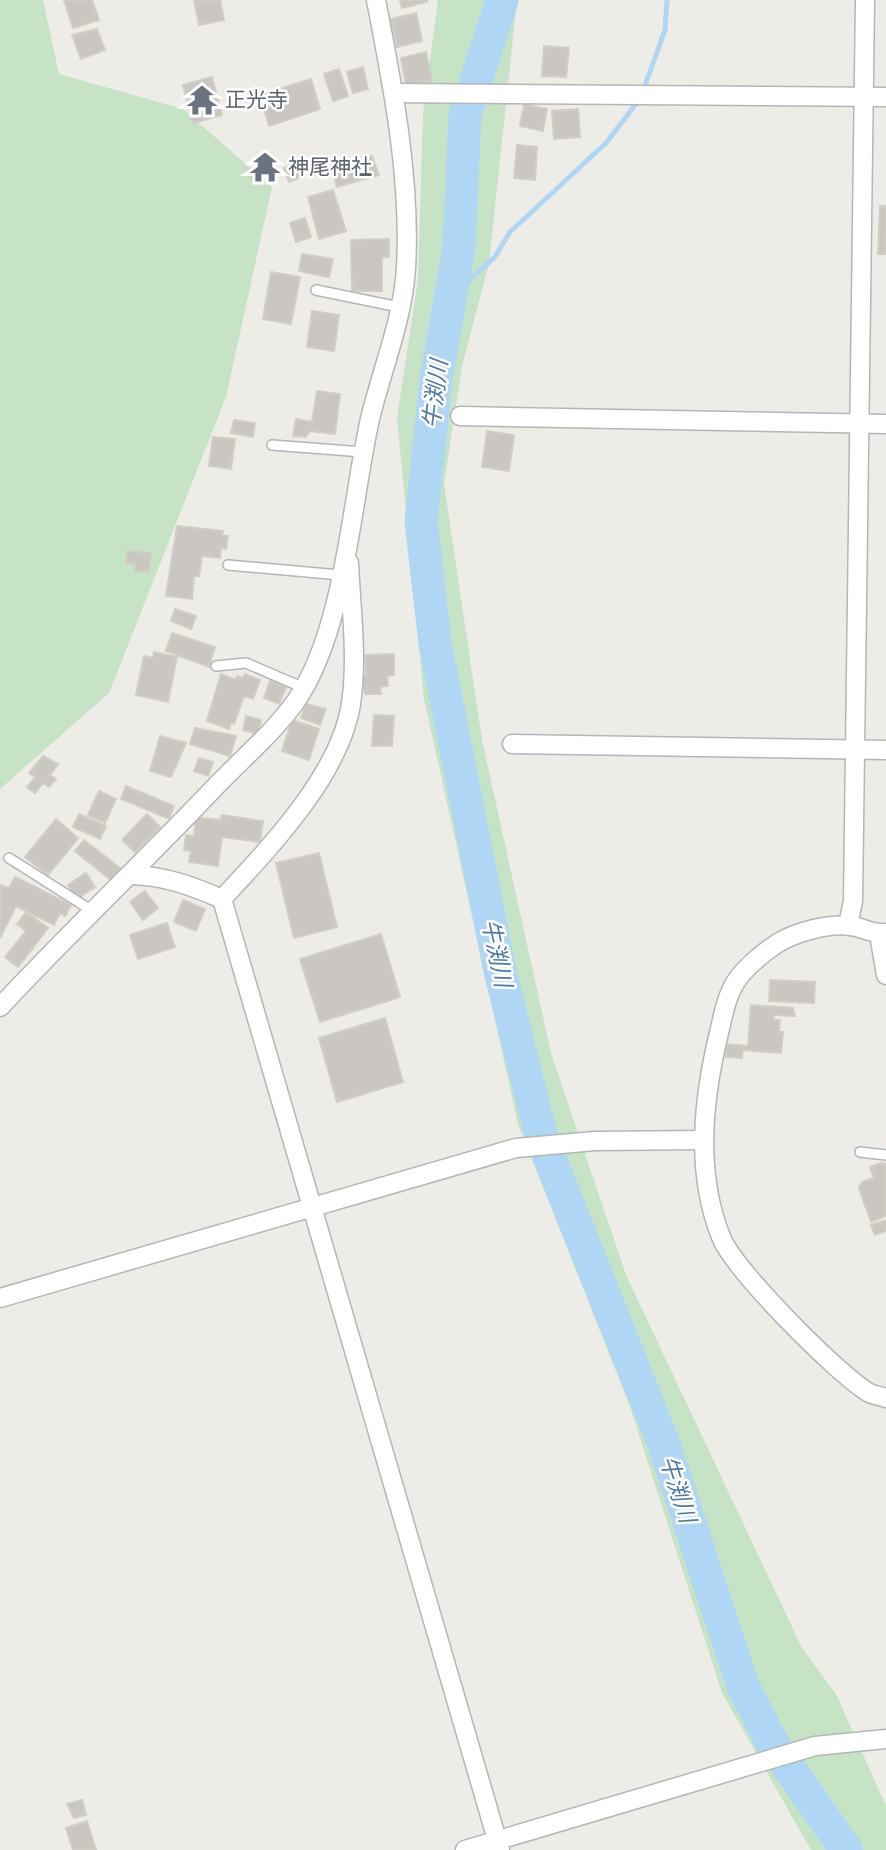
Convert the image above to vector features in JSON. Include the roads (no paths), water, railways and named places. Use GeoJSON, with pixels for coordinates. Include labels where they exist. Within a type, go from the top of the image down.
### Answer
{"type":"FeatureCollection","features":[{"type":"Feature","properties":{"kind":"street"},"geometry":{"type":"LineString","coordinates":[[0,1007],[91,911],[132,875],[295,703],[326,642],[363,452],[406,268],[401,151],[394,93],[376,0]]}},
{"type":"Feature","properties":{"kind":"street"},"geometry":{"type":"LineString","coordinates":[[849,925],[853,901],[856,749],[865,0]]}},
{"type":"Feature","properties":{"kind":"street"},"geometry":{"type":"LineString","coordinates":[[394,93],[886,97]]}},
{"type":"Feature","properties":{"kind":"street"},"geometry":{"type":"LineString","coordinates":[[460,416],[886,424]]}},
{"type":"Feature","properties":{"kind":"street"},"geometry":{"type":"LineString","coordinates":[[222,899],[303,805],[329,769],[347,722],[352,697],[353,659],[348,540]]}},
{"type":"Feature","properties":{"kind":"street"},"geometry":{"type":"LineString","coordinates":[[512,744],[886,750]]}},
{"type":"Feature","properties":{"kind":"street"},"geometry":{"type":"LineString","coordinates":[[132,875],[155,876],[186,883],[222,899],[499,1845]]}},
{"type":"Feature","properties":{"kind":"street"},"geometry":{"type":"LineString","coordinates":[[886,975],[883,933],[849,925],[813,930],[779,942],[736,981],[727,998],[711,1065],[703,1140],[708,1193],[715,1221],[722,1240],[743,1271],[826,1357],[867,1393],[886,1398]]}},
{"type":"Feature","properties":{"kind":"street"},"geometry":{"type":"LineString","coordinates":[[0,1298],[525,1147],[587,1141],[703,1140]]}},
{"type":"Feature","properties":{"kind":"street"},"geometry":{"type":"LineString","coordinates":[[465,1850],[499,1845],[814,1746],[886,1739]]}},
{"type":"Feature","properties":{"kind":"lane"},"geometry":{"type":"LineString","coordinates":[[316,290],[399,307]]}},
{"type":"Feature","properties":{"kind":"lane"},"geometry":{"type":"LineString","coordinates":[[272,444],[363,452]]}},
{"type":"Feature","properties":{"kind":"lane"},"geometry":{"type":"LineString","coordinates":[[228,565],[340,575]]}},
{"type":"Feature","properties":{"kind":"lane"},"geometry":{"type":"LineString","coordinates":[[216,666],[246,663],[304,688]]}},
{"type":"Feature","properties":{"kind":"lane"},"geometry":{"type":"LineString","coordinates":[[9,858],[91,911]]}},
{"type":"Feature","properties":{"kind":"lane"},"geometry":{"type":"LineString","coordinates":[[860,1152],[874,1156],[886,1155]]}},
{"type":"Feature","properties":{"kind":"waterway","name":"牛渕川"},"geometry":{"type":"LineString","coordinates":[[502,0],[465,115],[459,247],[436,380],[421,521],[435,643],[500,971],[542,1139],[663,1442],[743,1686],[772,1743],[846,1850]]}},
{"type":"Feature","properties":{"kind":"waterway"},"geometry":{"type":"LineString","coordinates":[[643,91],[665,30],[667,0]]}},
{"type":"Feature","properties":{"kind":"waterway"},"geometry":{"type":"LineString","coordinates":[[451,284],[466,283],[494,258],[510,232],[606,143],[639,100]]}},
{"type":"Feature","properties":{"kind":"place","name":"正光寺"},"geometry":{"type":"Point","coordinates":[202,100]}},
{"type":"Feature","properties":{"kind":"place","name":"神尾神社"},"geometry":{"type":"Point","coordinates":[265,167]}}]}
